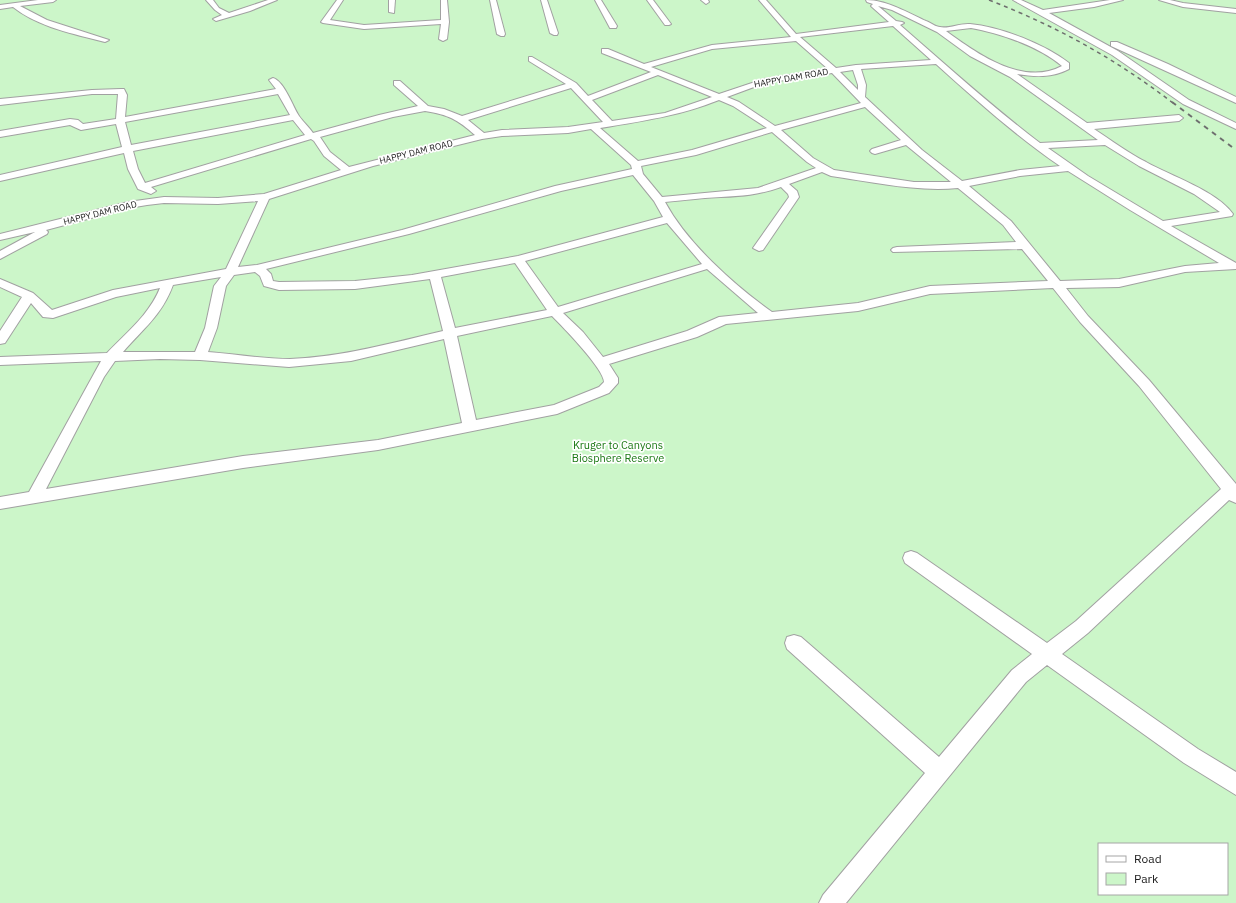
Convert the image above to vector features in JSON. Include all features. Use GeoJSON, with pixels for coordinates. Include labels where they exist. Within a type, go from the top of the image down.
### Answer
{"type":"FeatureCollection","features":[{"type":"Feature","properties":{"kind":"street"},"geometry":{"type":"LineString","coordinates":[[0,7],[50,0]]}},
{"type":"Feature","properties":{"kind":"street"},"geometry":{"type":"LineString","coordinates":[[209,0],[216,9],[228,16]]}},
{"type":"Feature","properties":{"kind":"street"},"geometry":{"type":"LineString","coordinates":[[216,19],[274,0]]}},
{"type":"Feature","properties":{"kind":"street"},"geometry":{"type":"LineString","coordinates":[[340,0],[325,22],[364,27],[444,22]]}},
{"type":"Feature","properties":{"kind":"street"},"geometry":{"type":"LineString","coordinates":[[392,0],[392,12]]}},
{"type":"Feature","properties":{"kind":"street"},"geometry":{"type":"LineString","coordinates":[[443,39],[446,12],[444,0]]}},
{"type":"Feature","properties":{"kind":"street"},"geometry":{"type":"LineString","coordinates":[[493,0],[501,34]]}},
{"type":"Feature","properties":{"kind":"street"},"geometry":{"type":"LineString","coordinates":[[544,0],[554,33]]}},
{"type":"Feature","properties":{"kind":"street"},"geometry":{"type":"LineString","coordinates":[[598,0],[613,26]]}},
{"type":"Feature","properties":{"kind":"street"},"geometry":{"type":"LineString","coordinates":[[650,0],[667,24]]}},
{"type":"Feature","properties":{"kind":"street"},"geometry":{"type":"LineString","coordinates":[[762,0],[783,22],[795,38],[825,61],[864,101],[936,167],[991,208],[1007,223],[1103,341],[1144,383],[1234,492],[1082,627],[1045,654],[1019,676],[831,903]]}},
{"type":"Feature","properties":{"kind":"street"},"geometry":{"type":"LineString","coordinates":[[868,0],[894,9],[917,21],[940,30],[973,54],[1001,68],[1107,142],[1142,164],[1214,202],[1232,216]]}},
{"type":"Feature","properties":{"kind":"street"},"geometry":{"type":"LineString","coordinates":[[868,0],[936,62],[1037,146],[1070,168],[1234,266]]}},
{"type":"Feature","properties":{"kind":"street"},"geometry":{"type":"LineString","coordinates":[[1016,0],[1062,18],[1109,42],[1165,66],[1236,100]]}},
{"type":"Feature","properties":{"kind":"street"},"geometry":{"type":"LineString","coordinates":[[1043,11],[1090,3],[1120,0]]}},
{"type":"Feature","properties":{"kind":"street"},"geometry":{"type":"LineString","coordinates":[[1162,0],[1183,5],[1236,9]]}},
{"type":"Feature","properties":{"kind":"street"},"geometry":{"type":"LineString","coordinates":[[1212,1],[1236,9]]}},
{"type":"Feature","properties":{"kind":"street"},"geometry":{"type":"LineString","coordinates":[[1069,2],[1090,3]]}},
{"type":"Feature","properties":{"kind":"street"},"geometry":{"type":"LineString","coordinates":[[14,5],[24,13],[48,23],[105,40]]}},
{"type":"Feature","properties":{"kind":"street"},"geometry":{"type":"LineString","coordinates":[[1043,11],[1115,53],[1177,97],[1236,126]]}},
{"type":"Feature","properties":{"kind":"street"},"geometry":{"type":"LineString","coordinates":[[642,67],[712,47],[795,38],[917,21]]}},
{"type":"Feature","properties":{"kind":"street"},"geometry":{"type":"LineString","coordinates":[[940,30],[971,26],[994,31],[1056,57],[1066,65],[1066,68],[1061,71],[1040,74],[1001,68]]}},
{"type":"Feature","properties":{"kind":"street"},"geometry":{"type":"LineString","coordinates":[[1109,42],[1115,53]]}},
{"type":"Feature","properties":{"kind":"street"},"geometry":{"type":"LineString","coordinates":[[605,52],[720,97],[751,113],[774,129],[821,169],[837,175],[914,185],[961,186],[1020,173],[1070,168]]}},
{"type":"Feature","properties":{"kind":"street"},"geometry":{"type":"LineString","coordinates":[[532,59],[573,85],[610,124]]}},
{"type":"Feature","properties":{"kind":"street","name":"HAPPY DAM ROAD"},"geometry":{"type":"LineString","coordinates":[[0,237],[128,205],[164,200],[218,201],[266,196],[370,164],[482,136],[502,133],[568,130],[682,111],[764,81],[856,67],[936,62]]}},
{"type":"Feature","properties":{"kind":"street"},"geometry":{"type":"LineString","coordinates":[[856,67],[862,85],[864,101]]}},
{"type":"Feature","properties":{"kind":"street"},"geometry":{"type":"LineString","coordinates":[[587,99],[656,73]]}},
{"type":"Feature","properties":{"kind":"street"},"geometry":{"type":"LineString","coordinates":[[273,80],[281,91],[295,117],[311,136],[317,139],[327,154],[348,171]]}},
{"type":"Feature","properties":{"kind":"street"},"geometry":{"type":"LineString","coordinates":[[396,82],[425,108]]}},
{"type":"Feature","properties":{"kind":"street"},"geometry":{"type":"LineString","coordinates":[[462,119],[573,85]]}},
{"type":"Feature","properties":{"kind":"street"},"geometry":{"type":"LineString","coordinates":[[0,102],[118,90],[123,92],[124,96],[120,121],[133,169],[146,189],[183,200]]}},
{"type":"Feature","properties":{"kind":"street"},"geometry":{"type":"LineString","coordinates":[[0,134],[65,122],[73,122],[81,127],[281,91]]}},
{"type":"Feature","properties":{"kind":"street"},"geometry":{"type":"LineString","coordinates":[[0,283],[29,296],[37,302],[47,314],[53,314],[113,294],[257,268],[405,232],[693,153],[864,101]]}},
{"type":"Feature","properties":{"kind":"street"},"geometry":{"type":"LineString","coordinates":[[0,256],[74,215],[137,198],[146,189],[168,178],[311,136],[403,112],[425,108],[441,111],[462,119],[482,136]]}},
{"type":"Feature","properties":{"kind":"street"},"geometry":{"type":"LineString","coordinates":[[1204,110],[1229,111]]}},
{"type":"Feature","properties":{"kind":"street"},"geometry":{"type":"LineString","coordinates":[[0,178],[201,133],[295,117]]}},
{"type":"Feature","properties":{"kind":"street"},"geometry":{"type":"LineString","coordinates":[[1084,126],[1100,126],[1179,118]]}},
{"type":"Feature","properties":{"kind":"street"},"geometry":{"type":"LineString","coordinates":[[593,126],[636,168],[659,200],[669,219],[708,265],[752,303],[770,316]]}},
{"type":"Feature","properties":{"kind":"street"},"geometry":{"type":"LineString","coordinates":[[875,151],[908,141]]}},
{"type":"Feature","properties":{"kind":"street"},"geometry":{"type":"LineString","coordinates":[[1037,146],[1107,142]]}},
{"type":"Feature","properties":{"kind":"street"},"geometry":{"type":"LineString","coordinates":[[659,200],[705,195],[748,193],[784,184],[821,169]]}},
{"type":"Feature","properties":{"kind":"street"},"geometry":{"type":"LineString","coordinates":[[759,248],[794,197],[793,193],[784,184]]}},
{"type":"Feature","properties":{"kind":"street"},"geometry":{"type":"LineString","coordinates":[[200,356],[211,328],[220,286],[230,273],[266,196]]}},
{"type":"Feature","properties":{"kind":"street"},"geometry":{"type":"LineString","coordinates":[[1162,224],[1232,216]]}},
{"type":"Feature","properties":{"kind":"street"},"geometry":{"type":"LineString","coordinates":[[257,268],[265,274],[268,283],[279,286],[355,285],[435,275],[518,259],[669,219]]}},
{"type":"Feature","properties":{"kind":"street"},"geometry":{"type":"LineString","coordinates":[[897,250],[1026,245]]}},
{"type":"Feature","properties":{"kind":"street"},"geometry":{"type":"LineString","coordinates":[[0,503],[243,462],[378,445],[557,410],[604,390],[608,386],[611,378],[578,335],[555,312],[518,259]]}},
{"type":"Feature","properties":{"kind":"street"},"geometry":{"type":"LineString","coordinates":[[0,360],[112,356],[200,356],[289,363],[312,362],[351,357],[555,312],[708,265]]}},
{"type":"Feature","properties":{"kind":"street"},"geometry":{"type":"LineString","coordinates":[[600,362],[698,332],[723,320],[858,307],[930,290],[978,287],[1119,283],[1185,269],[1234,266]]}},
{"type":"Feature","properties":{"kind":"street"},"geometry":{"type":"LineString","coordinates":[[435,275],[450,334],[470,426]]}},
{"type":"Feature","properties":{"kind":"street"},"geometry":{"type":"LineString","coordinates":[[34,497],[102,368],[154,313],[164,296],[168,283]]}},
{"type":"Feature","properties":{"kind":"street"},"geometry":{"type":"LineString","coordinates":[[0,340],[17,317],[29,296]]}},
{"type":"Feature","properties":{"kind":"street"},"geometry":{"type":"LineString","coordinates":[[0,320],[17,317]]}},
{"type":"Feature","properties":{"kind":"street"},"geometry":{"type":"LineString","coordinates":[[911,558],[1191,756],[1236,784]]}},
{"type":"Feature","properties":{"kind":"street"},"geometry":{"type":"LineString","coordinates":[[794,643],[940,772]]}},
{"type":"Feature","properties":{"kind":"green space","name":"Kruger to Canyons Biosphere Reserve"},"geometry":{"type":"Polygon","coordinates":[[[0,0],[1236,0],[1236,903],[0,903],[0,0]]]}},
{"type":"Feature","properties":{"kind":"railway"},"geometry":{"type":"LineString","coordinates":[[989,0],[1039,21],[1085,45],[1129,72],[1173,103]]}},
{"type":"Feature","properties":{"kind":"railway"},"geometry":{"type":"LineString","coordinates":[[1172,102],[1236,150]]}}]}
